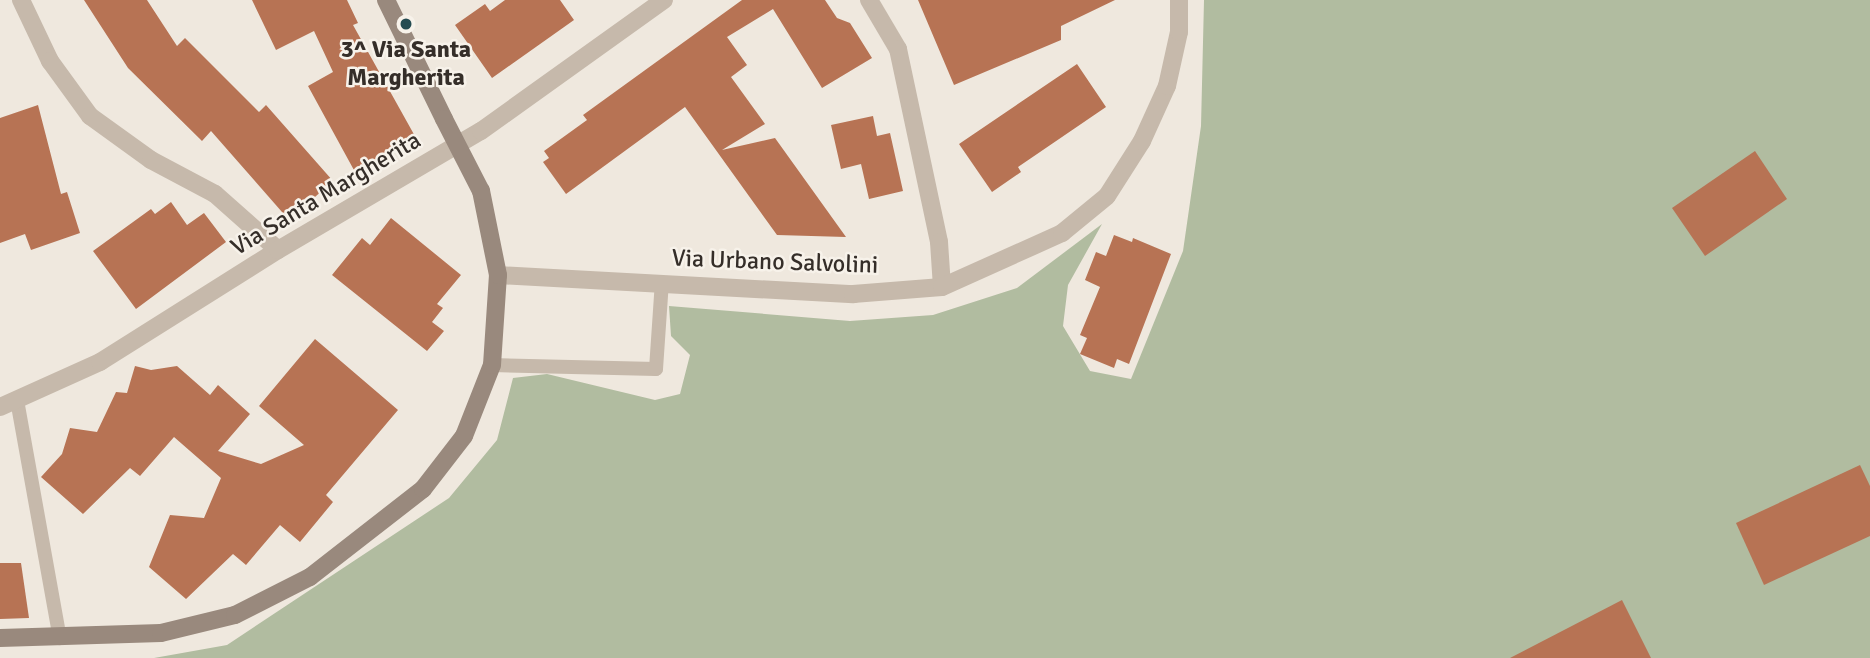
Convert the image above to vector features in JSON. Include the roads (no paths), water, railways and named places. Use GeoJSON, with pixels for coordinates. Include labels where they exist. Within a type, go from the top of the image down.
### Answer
{"type":"FeatureCollection","features":[{"type":"Feature","properties":{"kind":"street"},"geometry":{"type":"LineString","coordinates":[[22,0],[50,61],[90,116],[151,160],[215,194],[278,250]]}},
{"type":"Feature","properties":{"kind":"street"},"geometry":{"type":"LineString","coordinates":[[0,638],[60,638],[174,630],[235,615],[310,577],[423,489],[464,436],[492,365],[498,275],[481,191],[386,0]]}},
{"type":"Feature","properties":{"kind":"street","name":"Via Santa Margherita"},"geometry":{"type":"LineString","coordinates":[[0,407],[100,362],[278,250],[481,131],[664,0]]}},
{"type":"Feature","properties":{"kind":"street"},"geometry":{"type":"LineString","coordinates":[[869,0],[898,49],[937,230],[942,287]]}},
{"type":"Feature","properties":{"kind":"street","name":"Via Urbano Salvolini"},"geometry":{"type":"LineString","coordinates":[[498,275],[853,294],[942,287],[1062,233],[1107,196],[1142,141],[1167,86],[1179,32],[1179,0]]}},
{"type":"Feature","properties":{"kind":"lane"},"geometry":{"type":"LineString","coordinates":[[492,365],[656,369],[663,282]]}},
{"type":"Feature","properties":{"kind":"lane"},"geometry":{"type":"LineString","coordinates":[[17,400],[60,638]]}},
{"type":"Feature","properties":{"kind":"place","name":"3^ Via Santa Margherita"},"geometry":{"type":"Point","coordinates":[406,24]}}]}
